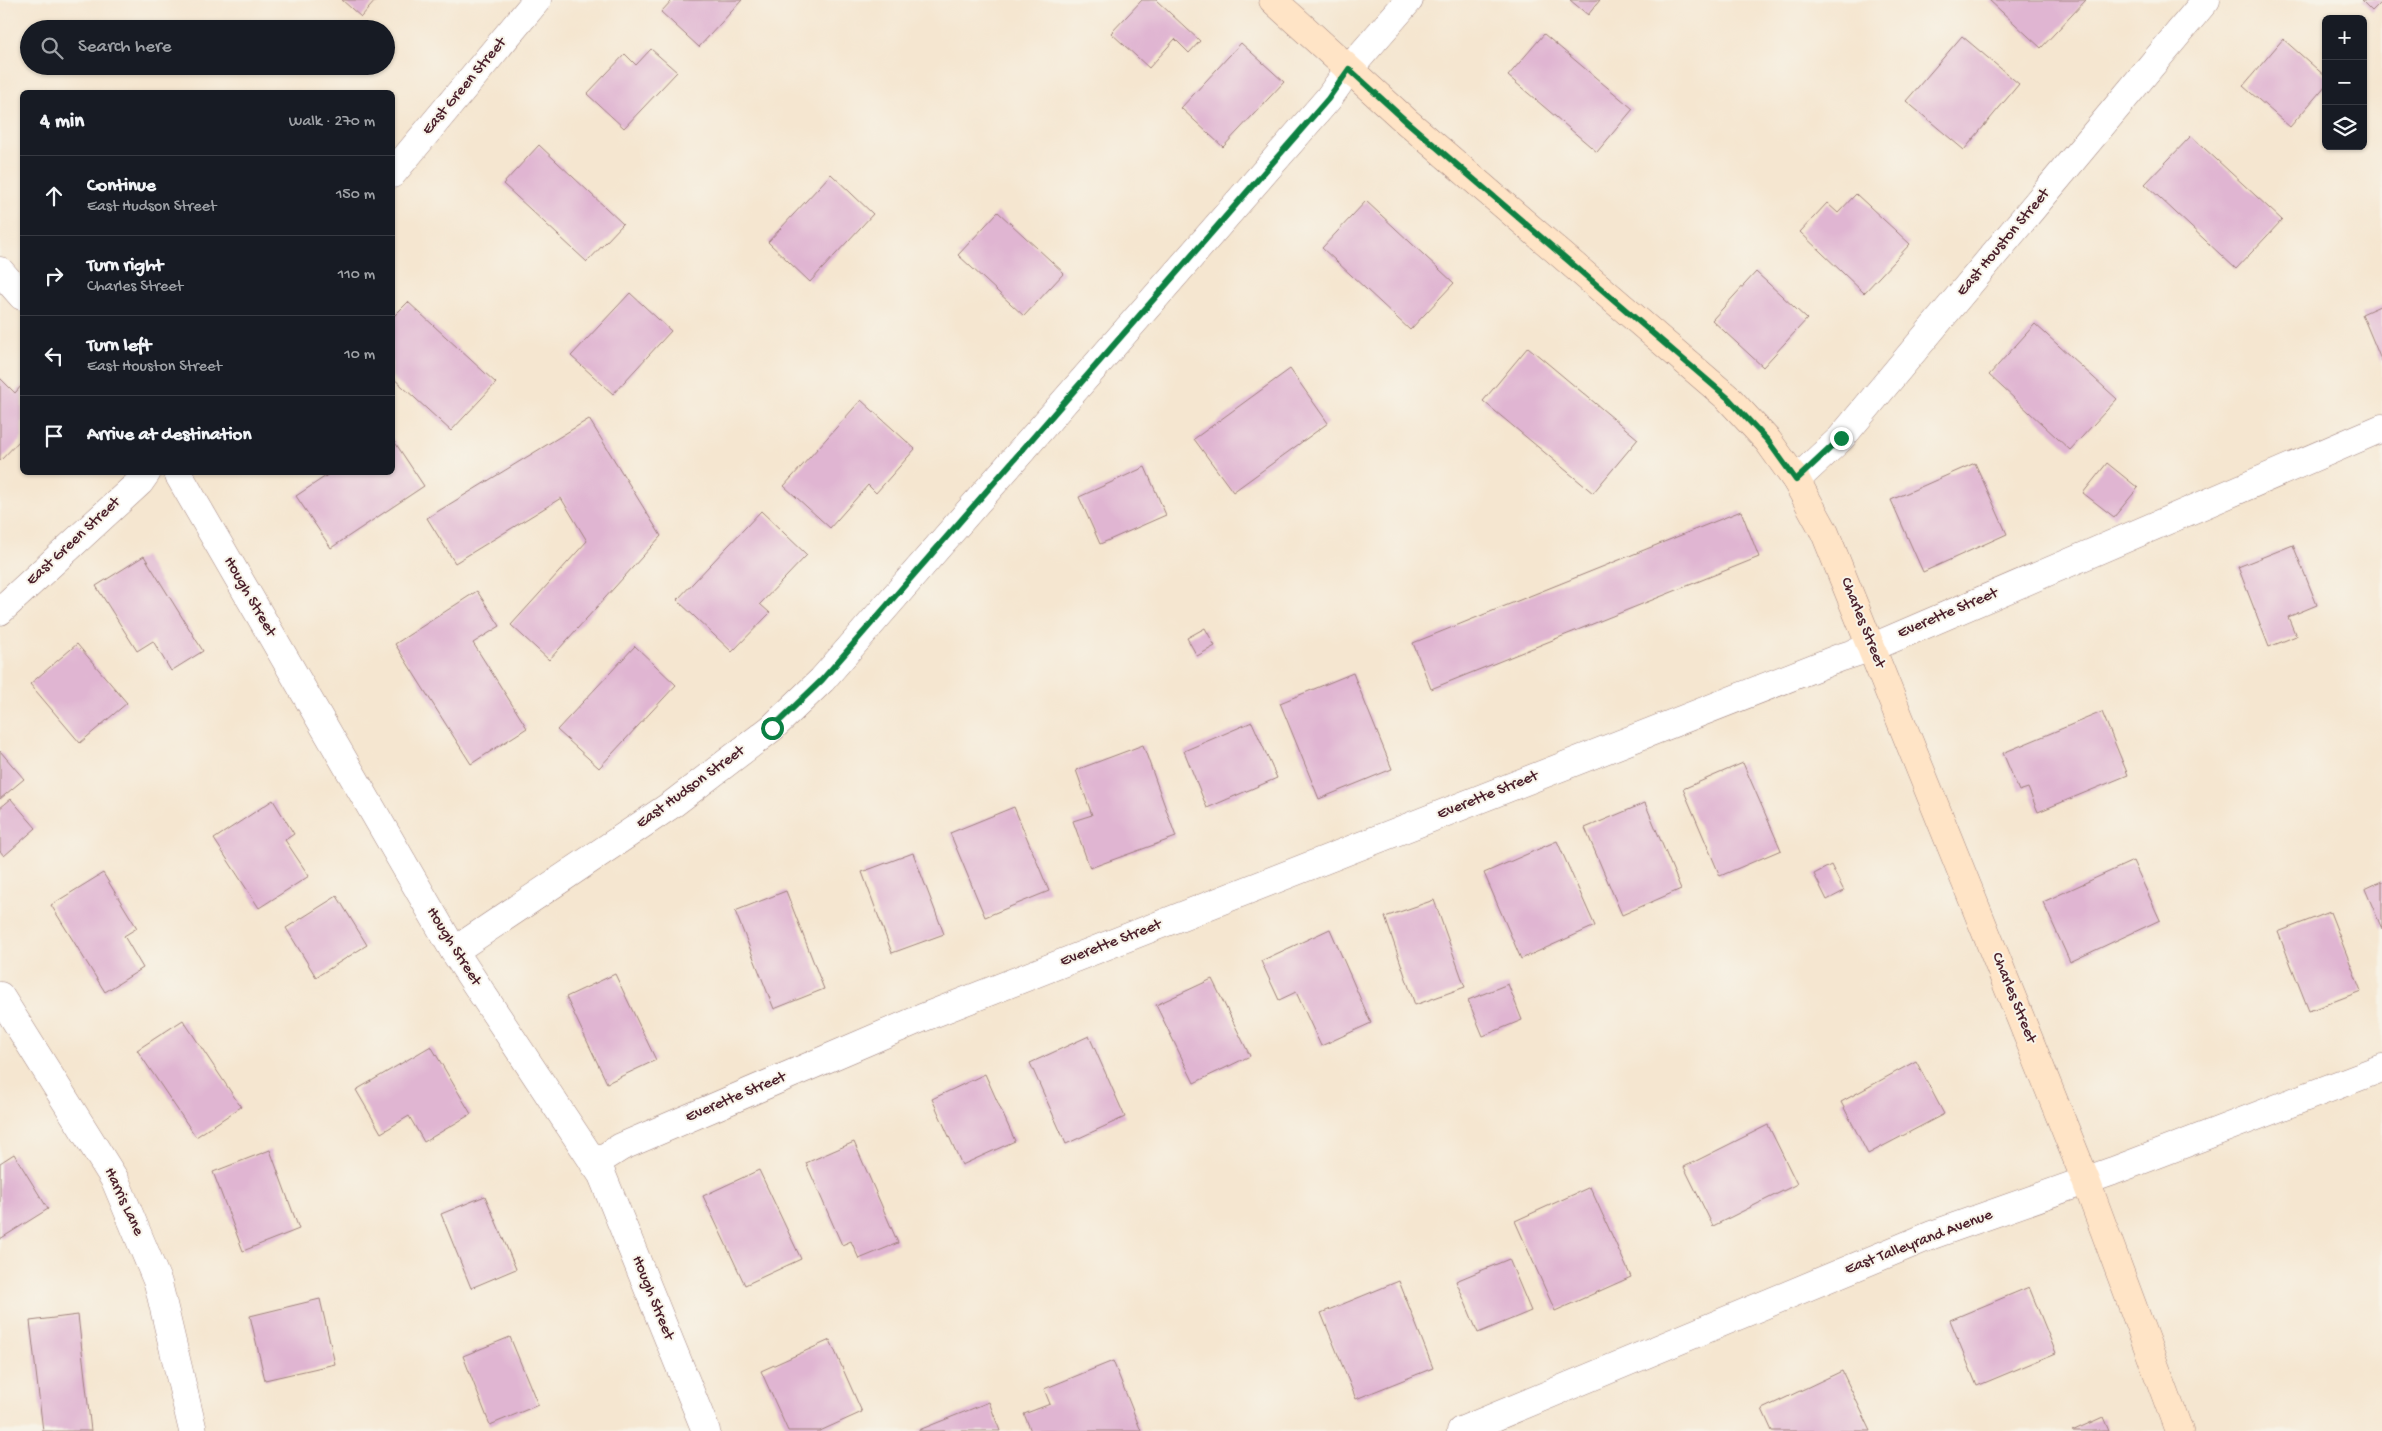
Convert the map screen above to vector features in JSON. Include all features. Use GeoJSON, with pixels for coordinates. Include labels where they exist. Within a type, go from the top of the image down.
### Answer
{"type":"FeatureCollection","features":[{"type":"Feature","properties":{"kind":"street","name":"East Green Street"},"geometry":{"type":"LineString","coordinates":[[395,170],[537,0]]}},
{"type":"Feature","properties":{"kind":"street","name":"Charles Street"},"geometry":{"type":"LineString","coordinates":[[1273,0],[1406,121],[1728,398],[1768,441],[1796,480],[1825,533],[1873,647],[2086,1180],[2179,1431]]}},
{"type":"Feature","properties":{"kind":"street","name":"East Hudson Street"},"geometry":{"type":"LineString","coordinates":[[454,950],[674,803],[772,728],[822,680],[1315,114],[1349,69],[1409,0]]}},
{"type":"Feature","properties":{"kind":"street","name":"East Houston Street"},"geometry":{"type":"LineString","coordinates":[[1796,480],[1841,438],[2206,0]]}},
{"type":"Feature","properties":{"kind":"street"},"geometry":{"type":"LineString","coordinates":[[0,271],[20,294]]}},
{"type":"Feature","properties":{"kind":"street","name":"Everette Street"},"geometry":{"type":"LineString","coordinates":[[594,1164],[621,1147],[922,1018],[1839,658],[1873,647],[2382,428]]}},
{"type":"Feature","properties":{"kind":"street","name":"East Green Street"},"geometry":{"type":"LineString","coordinates":[[0,610],[140,482],[145,475]]}},
{"type":"Feature","properties":{"kind":"street","name":"Hough Street"},"geometry":{"type":"LineString","coordinates":[[179,475],[454,950],[602,1175],[706,1431]]}},
{"type":"Feature","properties":{"kind":"street","name":"Harris Lane"},"geometry":{"type":"LineString","coordinates":[[0,996],[116,1180],[158,1283],[193,1431]]}},
{"type":"Feature","properties":{"kind":"street","name":"East Talleyrand Avenue"},"geometry":{"type":"LineString","coordinates":[[1461,1431],[1932,1236],[2382,1068]]}},
{"type":"Feature","properties":{"kind":"building"},"geometry":{"type":"Polygon","coordinates":[[[342,0],[376,0],[361,17],[342,0]]]}},
{"type":"Feature","properties":{"kind":"building"},"geometry":{"type":"Polygon","coordinates":[[[672,0],[742,0],[699,47],[661,12],[672,0]]]}},
{"type":"Feature","properties":{"kind":"building"},"geometry":{"type":"Polygon","coordinates":[[[1142,0],[1156,0],[1200,41],[1189,53],[1175,39],[1149,68],[1111,33],[1142,0]]]}},
{"type":"Feature","properties":{"kind":"building"},"geometry":{"type":"Polygon","coordinates":[[[1570,0],[1600,0],[1588,15],[1570,0]]]}},
{"type":"Feature","properties":{"kind":"building"},"geometry":{"type":"Polygon","coordinates":[[[1989,0],[2086,0],[2041,48],[1989,0]]]}},
{"type":"Feature","properties":{"kind":"building"},"geometry":{"type":"Polygon","coordinates":[[[2361,0],[2382,0],[2382,1],[2372,11],[2361,0]]]}},
{"type":"Feature","properties":{"kind":"building"},"geometry":{"type":"Polygon","coordinates":[[[1544,34],[1633,109],[1597,152],[1508,76],[1544,34]]]}},
{"type":"Feature","properties":{"kind":"building"},"geometry":{"type":"Polygon","coordinates":[[[1962,36],[2019,84],[1964,150],[1906,101],[1962,36]]]}},
{"type":"Feature","properties":{"kind":"building"},"geometry":{"type":"Polygon","coordinates":[[[2283,39],[2322,73],[2322,90],[2290,127],[2243,86],[2283,39]]]}},
{"type":"Feature","properties":{"kind":"building"},"geometry":{"type":"Polygon","coordinates":[[[1241,43],[1284,82],[1223,147],[1181,108],[1241,43]]]}},
{"type":"Feature","properties":{"kind":"building"},"geometry":{"type":"Polygon","coordinates":[[[651,49],[677,72],[624,128],[587,94],[625,54],[636,65],[651,49]]]}},
{"type":"Feature","properties":{"kind":"building"},"geometry":{"type":"Polygon","coordinates":[[[2191,136],[2282,220],[2236,269],[2145,184],[2191,136]]]}},
{"type":"Feature","properties":{"kind":"building"},"geometry":{"type":"Polygon","coordinates":[[[539,145],[623,224],[587,262],[503,184],[539,145]]]}},
{"type":"Feature","properties":{"kind":"building"},"geometry":{"type":"Polygon","coordinates":[[[831,174],[873,214],[810,282],[768,242],[831,174]]]}},
{"type":"Feature","properties":{"kind":"building"},"geometry":{"type":"Polygon","coordinates":[[[1856,194],[1910,244],[1864,293],[1800,232],[1827,203],[1838,213],[1856,194]]]}},
{"type":"Feature","properties":{"kind":"building"},"geometry":{"type":"Polygon","coordinates":[[[1366,201],[1454,283],[1410,330],[1322,248],[1366,201]]]}},
{"type":"Feature","properties":{"kind":"building"},"geometry":{"type":"Polygon","coordinates":[[[998,212],[1064,273],[1024,316],[958,255],[998,212]]]}},
{"type":"Feature","properties":{"kind":"building"},"geometry":{"type":"Polygon","coordinates":[[[1756,272],[1807,319],[1763,367],[1712,320],[1756,272]]]}},
{"type":"Feature","properties":{"kind":"building"},"geometry":{"type":"Polygon","coordinates":[[[630,293],[671,331],[613,394],[571,356],[630,293]]]}},
{"type":"Feature","properties":{"kind":"building"},"geometry":{"type":"Polygon","coordinates":[[[408,302],[496,383],[451,431],[395,380],[395,315],[408,302]]]}},
{"type":"Feature","properties":{"kind":"building"},"geometry":{"type":"Polygon","coordinates":[[[2382,305],[2382,362],[2362,314],[2382,305]]]}},
{"type":"Feature","properties":{"kind":"building"},"geometry":{"type":"Polygon","coordinates":[[[2035,324],[2117,399],[2070,450],[1989,375],[2035,324]]]}},
{"type":"Feature","properties":{"kind":"building"},"geometry":{"type":"Polygon","coordinates":[[[1528,347],[1638,439],[1593,493],[1483,401],[1528,347]]]}},
{"type":"Feature","properties":{"kind":"building"},"geometry":{"type":"Polygon","coordinates":[[[1290,369],[1328,423],[1233,492],[1194,439],[1290,369]]]}},
{"type":"Feature","properties":{"kind":"building"},"geometry":{"type":"Polygon","coordinates":[[[0,378],[15,393],[20,387],[20,440],[0,461],[0,378]]]}},
{"type":"Feature","properties":{"kind":"building"},"geometry":{"type":"Polygon","coordinates":[[[861,400],[915,449],[876,493],[868,485],[830,528],[784,486],[861,400]]]}},
{"type":"Feature","properties":{"kind":"building"},"geometry":{"type":"Polygon","coordinates":[[[589,419],[661,536],[549,660],[511,625],[587,541],[561,498],[455,563],[427,518],[589,419]]]}},
{"type":"Feature","properties":{"kind":"building"},"geometry":{"type":"Polygon","coordinates":[[[395,442],[424,486],[331,548],[296,496],[328,475],[395,475],[395,442]]]}},
{"type":"Feature","properties":{"kind":"building"},"geometry":{"type":"Polygon","coordinates":[[[1975,463],[2007,534],[1923,572],[1891,500],[1975,463]]]}},
{"type":"Feature","properties":{"kind":"building"},"geometry":{"type":"Polygon","coordinates":[[[2107,463],[2138,488],[2114,517],[2083,493],[2107,463]]]}},
{"type":"Feature","properties":{"kind":"building"},"geometry":{"type":"Polygon","coordinates":[[[1145,467],[1166,515],[1100,544],[1079,497],[1145,467]]]}},
{"type":"Feature","properties":{"kind":"building"},"geometry":{"type":"Polygon","coordinates":[[[761,511],[807,555],[760,604],[770,613],[732,652],[677,600],[761,511]]]}},
{"type":"Feature","properties":{"kind":"building"},"geometry":{"type":"Polygon","coordinates":[[[1741,511],[1759,557],[1431,689],[1413,643],[1741,511]]]}},
{"type":"Feature","properties":{"kind":"building"},"geometry":{"type":"Polygon","coordinates":[[[2293,545],[2317,605],[2288,617],[2296,636],[2269,647],[2238,567],[2293,545]]]}},
{"type":"Feature","properties":{"kind":"building"},"geometry":{"type":"Polygon","coordinates":[[[144,556],[203,651],[171,671],[153,641],[137,651],[96,586],[144,556]]]}},
{"type":"Feature","properties":{"kind":"building"},"geometry":{"type":"Polygon","coordinates":[[[477,591],[500,626],[473,643],[527,728],[471,764],[395,644],[477,591]]]}},
{"type":"Feature","properties":{"kind":"building"},"geometry":{"type":"Polygon","coordinates":[[[1205,628],[1215,646],[1197,656],[1187,638],[1205,628]]]}},
{"type":"Feature","properties":{"kind":"building"},"geometry":{"type":"Polygon","coordinates":[[[77,644],[127,703],[80,743],[30,684],[77,644]]]}},
{"type":"Feature","properties":{"kind":"building"},"geometry":{"type":"Polygon","coordinates":[[[635,646],[676,685],[599,768],[557,730],[635,646]]]}},
{"type":"Feature","properties":{"kind":"building"},"geometry":{"type":"Polygon","coordinates":[[[1353,673],[1392,769],[1319,799],[1280,703],[1353,673]]]}},
{"type":"Feature","properties":{"kind":"building"},"geometry":{"type":"Polygon","coordinates":[[[2102,712],[2128,775],[2038,812],[2028,788],[2019,791],[2003,753],[2102,712]]]}},
{"type":"Feature","properties":{"kind":"building"},"geometry":{"type":"Polygon","coordinates":[[[1252,722],[1277,778],[1207,808],[1184,751],[1252,722]]]}},
{"type":"Feature","properties":{"kind":"building"},"geometry":{"type":"Polygon","coordinates":[[[1143,745],[1176,837],[1090,868],[1073,821],[1092,815],[1076,770],[1143,745]]]}},
{"type":"Feature","properties":{"kind":"building"},"geometry":{"type":"Polygon","coordinates":[[[0,751],[24,779],[0,799],[0,751]]]}},
{"type":"Feature","properties":{"kind":"building"},"geometry":{"type":"Polygon","coordinates":[[[1743,763],[1781,850],[1720,876],[1683,789],[1743,763]]]}},
{"type":"Feature","properties":{"kind":"building"},"geometry":{"type":"Polygon","coordinates":[[[11,799],[36,828],[4,856],[0,851],[0,808],[11,799]]]}},
{"type":"Feature","properties":{"kind":"building"},"geometry":{"type":"Polygon","coordinates":[[[273,800],[294,834],[285,840],[309,876],[259,908],[214,839],[273,800]]]}},
{"type":"Feature","properties":{"kind":"building"},"geometry":{"type":"Polygon","coordinates":[[[1645,803],[1681,889],[1622,915],[1585,828],[1645,803]]]}},
{"type":"Feature","properties":{"kind":"building"},"geometry":{"type":"Polygon","coordinates":[[[1014,807],[1049,891],[985,917],[950,833],[1014,807]]]}},
{"type":"Feature","properties":{"kind":"building"},"geometry":{"type":"Polygon","coordinates":[[[1557,841],[1595,926],[1521,959],[1484,873],[1557,841]]]}},
{"type":"Feature","properties":{"kind":"building"},"geometry":{"type":"Polygon","coordinates":[[[913,853],[944,934],[892,953],[862,872],[913,853]]]}},
{"type":"Feature","properties":{"kind":"building"},"geometry":{"type":"Polygon","coordinates":[[[2133,861],[2160,920],[2070,962],[2043,902],[2133,861]]]}},
{"type":"Feature","properties":{"kind":"building"},"geometry":{"type":"Polygon","coordinates":[[[1831,865],[1844,891],[1827,900],[1814,874],[1831,865]]]}},
{"type":"Feature","properties":{"kind":"building"},"geometry":{"type":"Polygon","coordinates":[[[103,873],[137,928],[124,936],[143,968],[105,992],[51,905],[103,873]]]}},
{"type":"Feature","properties":{"kind":"building"},"geometry":{"type":"Polygon","coordinates":[[[2382,881],[2382,929],[2365,889],[2382,881]]]}},
{"type":"Feature","properties":{"kind":"building"},"geometry":{"type":"Polygon","coordinates":[[[786,891],[824,989],[774,1009],[735,911],[786,891]]]}},
{"type":"Feature","properties":{"kind":"building"},"geometry":{"type":"Polygon","coordinates":[[[337,896],[367,945],[316,977],[286,928],[337,896]]]}},
{"type":"Feature","properties":{"kind":"building"},"geometry":{"type":"Polygon","coordinates":[[[1434,900],[1465,987],[1415,1005],[1385,917],[1434,900]]]}},
{"type":"Feature","properties":{"kind":"building"},"geometry":{"type":"Polygon","coordinates":[[[2330,912],[2361,991],[2309,1011],[2278,932],[2330,912]]]}},
{"type":"Feature","properties":{"kind":"building"},"geometry":{"type":"Polygon","coordinates":[[[1330,929],[1371,1023],[1321,1046],[1296,992],[1279,1000],[1261,961],[1330,929]]]}},
{"type":"Feature","properties":{"kind":"building"},"geometry":{"type":"Polygon","coordinates":[[[615,974],[656,1060],[607,1083],[566,997],[615,974]]]}},
{"type":"Feature","properties":{"kind":"building"},"geometry":{"type":"Polygon","coordinates":[[[1212,979],[1250,1056],[1194,1083],[1156,1005],[1212,979]]]}},
{"type":"Feature","properties":{"kind":"building"},"geometry":{"type":"Polygon","coordinates":[[[1508,984],[1522,1020],[1483,1036],[1468,1000],[1508,984]]]}},
{"type":"Feature","properties":{"kind":"building"},"geometry":{"type":"Polygon","coordinates":[[[183,1020],[241,1107],[196,1137],[137,1050],[183,1020]]]}},
{"type":"Feature","properties":{"kind":"building"},"geometry":{"type":"Polygon","coordinates":[[[1089,1036],[1125,1117],[1066,1144],[1030,1063],[1089,1036]]]}},
{"type":"Feature","properties":{"kind":"building"},"geometry":{"type":"Polygon","coordinates":[[[431,1046],[471,1114],[424,1142],[409,1116],[381,1133],[356,1090],[431,1046]]]}},
{"type":"Feature","properties":{"kind":"building"},"geometry":{"type":"Polygon","coordinates":[[[1916,1061],[1944,1114],[1868,1154],[1841,1102],[1916,1061]]]}},
{"type":"Feature","properties":{"kind":"building"},"geometry":{"type":"Polygon","coordinates":[[[985,1074],[1015,1141],[962,1165],[932,1099],[985,1074]]]}},
{"type":"Feature","properties":{"kind":"building"},"geometry":{"type":"Polygon","coordinates":[[[1768,1125],[1797,1184],[1713,1226],[1684,1167],[1768,1125]]]}},
{"type":"Feature","properties":{"kind":"building"},"geometry":{"type":"Polygon","coordinates":[[[854,1142],[898,1243],[859,1259],[851,1241],[842,1245],[806,1163],[854,1142]]]}},
{"type":"Feature","properties":{"kind":"building"},"geometry":{"type":"Polygon","coordinates":[[[270,1150],[299,1229],[243,1251],[213,1172],[270,1150]]]}},
{"type":"Feature","properties":{"kind":"building"},"geometry":{"type":"Polygon","coordinates":[[[14,1154],[48,1209],[0,1239],[0,1163],[14,1154]]]}},
{"type":"Feature","properties":{"kind":"building"},"geometry":{"type":"Polygon","coordinates":[[[759,1170],[801,1259],[745,1285],[703,1196],[759,1170]]]}},
{"type":"Feature","properties":{"kind":"building"},"geometry":{"type":"Polygon","coordinates":[[[1590,1187],[1631,1277],[1555,1311],[1515,1221],[1590,1187]]]}},
{"type":"Feature","properties":{"kind":"building"},"geometry":{"type":"Polygon","coordinates":[[[485,1196],[516,1269],[471,1288],[441,1214],[485,1196]]]}},
{"type":"Feature","properties":{"kind":"building"},"geometry":{"type":"Polygon","coordinates":[[[1509,1259],[1531,1311],[1478,1333],[1456,1281],[1509,1259]]]}},
{"type":"Feature","properties":{"kind":"building"},"geometry":{"type":"Polygon","coordinates":[[[1399,1281],[1433,1368],[1356,1399],[1321,1313],[1399,1281]]]}},
{"type":"Feature","properties":{"kind":"building"},"geometry":{"type":"Polygon","coordinates":[[[2029,1287],[2056,1353],[1977,1386],[1950,1320],[2029,1287]]]}},
{"type":"Feature","properties":{"kind":"building"},"geometry":{"type":"Polygon","coordinates":[[[320,1299],[335,1364],[265,1380],[250,1316],[320,1299]]]}},
{"type":"Feature","properties":{"kind":"building"},"geometry":{"type":"Polygon","coordinates":[[[78,1315],[91,1431],[43,1431],[30,1321],[78,1315]]]}},
{"type":"Feature","properties":{"kind":"building"},"geometry":{"type":"Polygon","coordinates":[[[510,1337],[538,1405],[490,1425],[463,1356],[510,1337]]]}},
{"type":"Feature","properties":{"kind":"building"},"geometry":{"type":"Polygon","coordinates":[[[830,1340],[862,1412],[820,1431],[788,1431],[761,1371],[830,1340]]]}},
{"type":"Feature","properties":{"kind":"building"},"geometry":{"type":"Polygon","coordinates":[[[1113,1361],[1141,1431],[1031,1431],[1024,1414],[1050,1404],[1044,1389],[1113,1361]]]}},
{"type":"Feature","properties":{"kind":"building"},"geometry":{"type":"Polygon","coordinates":[[[1842,1371],[1871,1431],[1772,1431],[1762,1409],[1842,1371]]]}},
{"type":"Feature","properties":{"kind":"building"},"geometry":{"type":"Polygon","coordinates":[[[989,1402],[1000,1431],[919,1431],[919,1430],[989,1402]]]}},
{"type":"Feature","properties":{"kind":"building"},"geometry":{"type":"Polygon","coordinates":[[[2103,1417],[2109,1431],[2072,1431],[2103,1417]]]}},
{"type":"Feature","properties":{"kind":"route"},"geometry":{"type":"LineString","coordinates":[[772,728],[822,680],[1328,99],[1349,69],[1406,121],[1728,398],[1768,441],[1796,480],[1841,438]]}}]}
